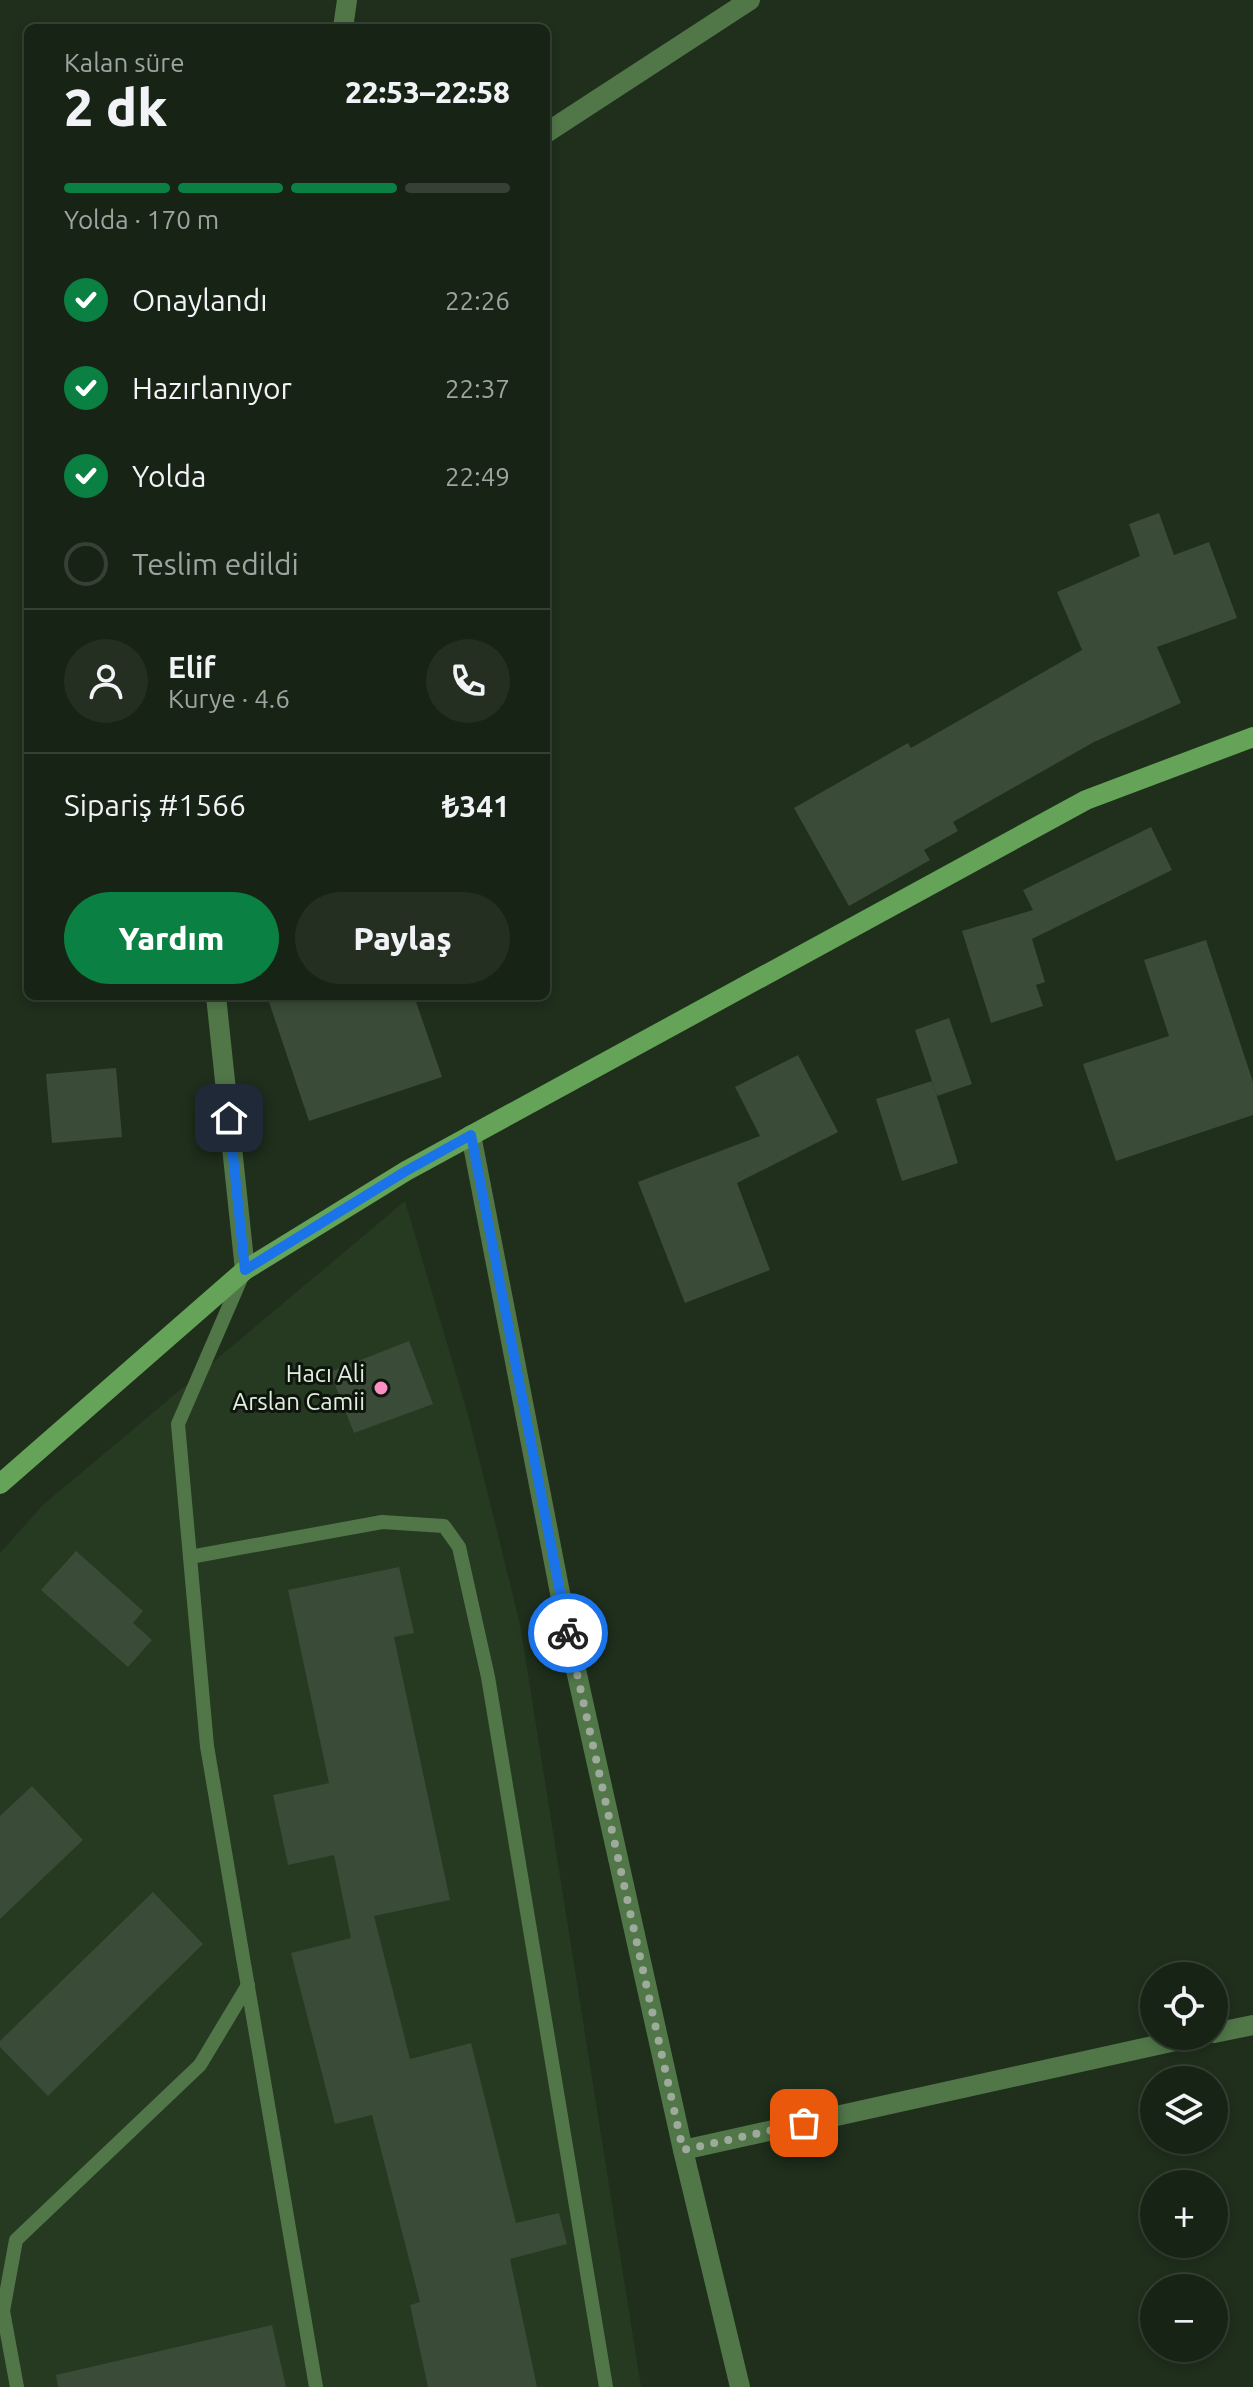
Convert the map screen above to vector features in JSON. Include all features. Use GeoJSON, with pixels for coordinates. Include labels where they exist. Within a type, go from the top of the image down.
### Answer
{"type":"FeatureCollection","features":[{"type":"Feature","properties":{"kind":"street"},"geometry":{"type":"LineString","coordinates":[[344,24],[347,0]]}},
{"type":"Feature","properties":{"kind":"street"},"geometry":{"type":"LineString","coordinates":[[550,130],[750,0]]}},
{"type":"Feature","properties":{"kind":"street"},"geometry":{"type":"LineString","coordinates":[[0,1484],[245,1270],[406,1171],[1086,800],[1253,737]]}},
{"type":"Feature","properties":{"kind":"street"},"geometry":{"type":"LineString","coordinates":[[216,1000],[245,1270]]}},
{"type":"Feature","properties":{"kind":"street"},"geometry":{"type":"LineString","coordinates":[[471,1135],[568,1634],[683,2150],[740,2387]]}},
{"type":"Feature","properties":{"kind":"street"},"geometry":{"type":"LineString","coordinates":[[1228,2030],[1253,2025]]}},
{"type":"Feature","properties":{"kind":"street"},"geometry":{"type":"LineString","coordinates":[[683,2150],[1140,2049]]}},
{"type":"Feature","properties":{"kind":"lane"},"geometry":{"type":"LineString","coordinates":[[245,1270],[178,1424],[207,1746],[316,2387]]}},
{"type":"Feature","properties":{"kind":"lane"},"geometry":{"type":"LineString","coordinates":[[190,1557],[382,1522],[444,1526],[459,1547],[488,1677],[606,2387]]}},
{"type":"Feature","properties":{"kind":"lane"},"geometry":{"type":"LineString","coordinates":[[0,2250],[16,2240],[200,2065],[248,1985]]}},
{"type":"Feature","properties":{"kind":"lane"},"geometry":{"type":"LineString","coordinates":[[16,2240],[3,2311],[17,2387]]}},
{"type":"Feature","properties":{"kind":"shaded area"},"geometry":{"type":"Polygon","coordinates":[[[405,1201],[468,1415],[520,1624],[641,2387],[0,2387],[0,1553],[43,1505],[405,1201]]]}},
{"type":"Feature","properties":{"kind":"building"},"geometry":{"type":"Polygon","coordinates":[[[1159,513],[1174,555],[1209,542],[1237,618],[1157,647],[1181,703],[1094,742],[953,822],[958,831],[924,850],[930,860],[849,906],[794,808],[908,743],[911,748],[1082,650],[1057,592],[1140,556],[1129,524],[1159,513]]]}},
{"type":"Feature","properties":{"kind":"building"},"geometry":{"type":"Polygon","coordinates":[[[1151,827],[1172,870],[1032,939],[1045,982],[1036,985],[1043,1006],[991,1023],[962,931],[1033,910],[1023,890],[1151,827]]]}},
{"type":"Feature","properties":{"kind":"building"},"geometry":{"type":"Polygon","coordinates":[[[1206,940],[1253,1082],[1253,1115],[1116,1161],[1083,1064],[1169,1036],[1144,960],[1206,940]]]}},
{"type":"Feature","properties":{"kind":"building"},"geometry":{"type":"Polygon","coordinates":[[[268,1000],[415,1000],[442,1077],[309,1121],[268,1000]]]}},
{"type":"Feature","properties":{"kind":"building"},"geometry":{"type":"Polygon","coordinates":[[[949,1018],[972,1084],[937,1096],[915,1030],[949,1018]]]}},
{"type":"Feature","properties":{"kind":"building"},"geometry":{"type":"Polygon","coordinates":[[[798,1055],[838,1132],[737,1183],[770,1270],[685,1303],[638,1182],[760,1136],[735,1087],[798,1055]]]}},
{"type":"Feature","properties":{"kind":"building"},"geometry":{"type":"Polygon","coordinates":[[[116,1068],[122,1137],[52,1143],[46,1074],[116,1068]]]}},
{"type":"Feature","properties":{"kind":"building"},"geometry":{"type":"Polygon","coordinates":[[[932,1081],[958,1163],[902,1181],[876,1099],[932,1081]]]}},
{"type":"Feature","properties":{"kind":"building","name":"Hacı Ali Arslan Camii"},"geometry":{"type":"Polygon","coordinates":[[[409,1341],[433,1404],[354,1433],[330,1372],[409,1341]]]}},
{"type":"Feature","properties":{"kind":"building"},"geometry":{"type":"Polygon","coordinates":[[[76,1551],[143,1611],[133,1623],[152,1640],[128,1667],[41,1590],[76,1551]]]}},
{"type":"Feature","properties":{"kind":"building"},"geometry":{"type":"Polygon","coordinates":[[[399,1567],[414,1633],[394,1637],[450,1900],[374,1916],[410,2059],[471,2043],[516,2223],[559,2213],[567,2244],[510,2259],[537,2387],[428,2387],[410,2305],[420,2302],[372,2115],[335,2124],[291,1953],[351,1938],[334,1855],[288,1865],[273,1795],[329,1783],[288,1590],[399,1567]]]}},
{"type":"Feature","properties":{"kind":"building"},"geometry":{"type":"Polygon","coordinates":[[[32,1786],[83,1840],[0,1919],[0,1816],[32,1786]]]}},
{"type":"Feature","properties":{"kind":"building"},"geometry":{"type":"Polygon","coordinates":[[[153,1892],[203,1944],[48,2096],[0,2047],[0,2041],[153,1892]]]}},
{"type":"Feature","properties":{"kind":"building"},"geometry":{"type":"Polygon","coordinates":[[[272,2325],[286,2387],[58,2387],[56,2375],[272,2325]]]}},
{"type":"Feature","properties":{"kind":"way so far"},"geometry":{"type":"LineString","coordinates":[[568,1633],[683,2150],[804,2123]]}},
{"type":"Feature","properties":{"kind":"place","name":"Hacı Ali Arslan Camii"},"geometry":{"type":"Point","coordinates":[381,1388]}},
{"type":"Feature","properties":{"kind":"route"},"geometry":{"type":"LineString","coordinates":[[229,1118],[245,1270],[406,1171],[471,1135],[568,1633]]}}]}
